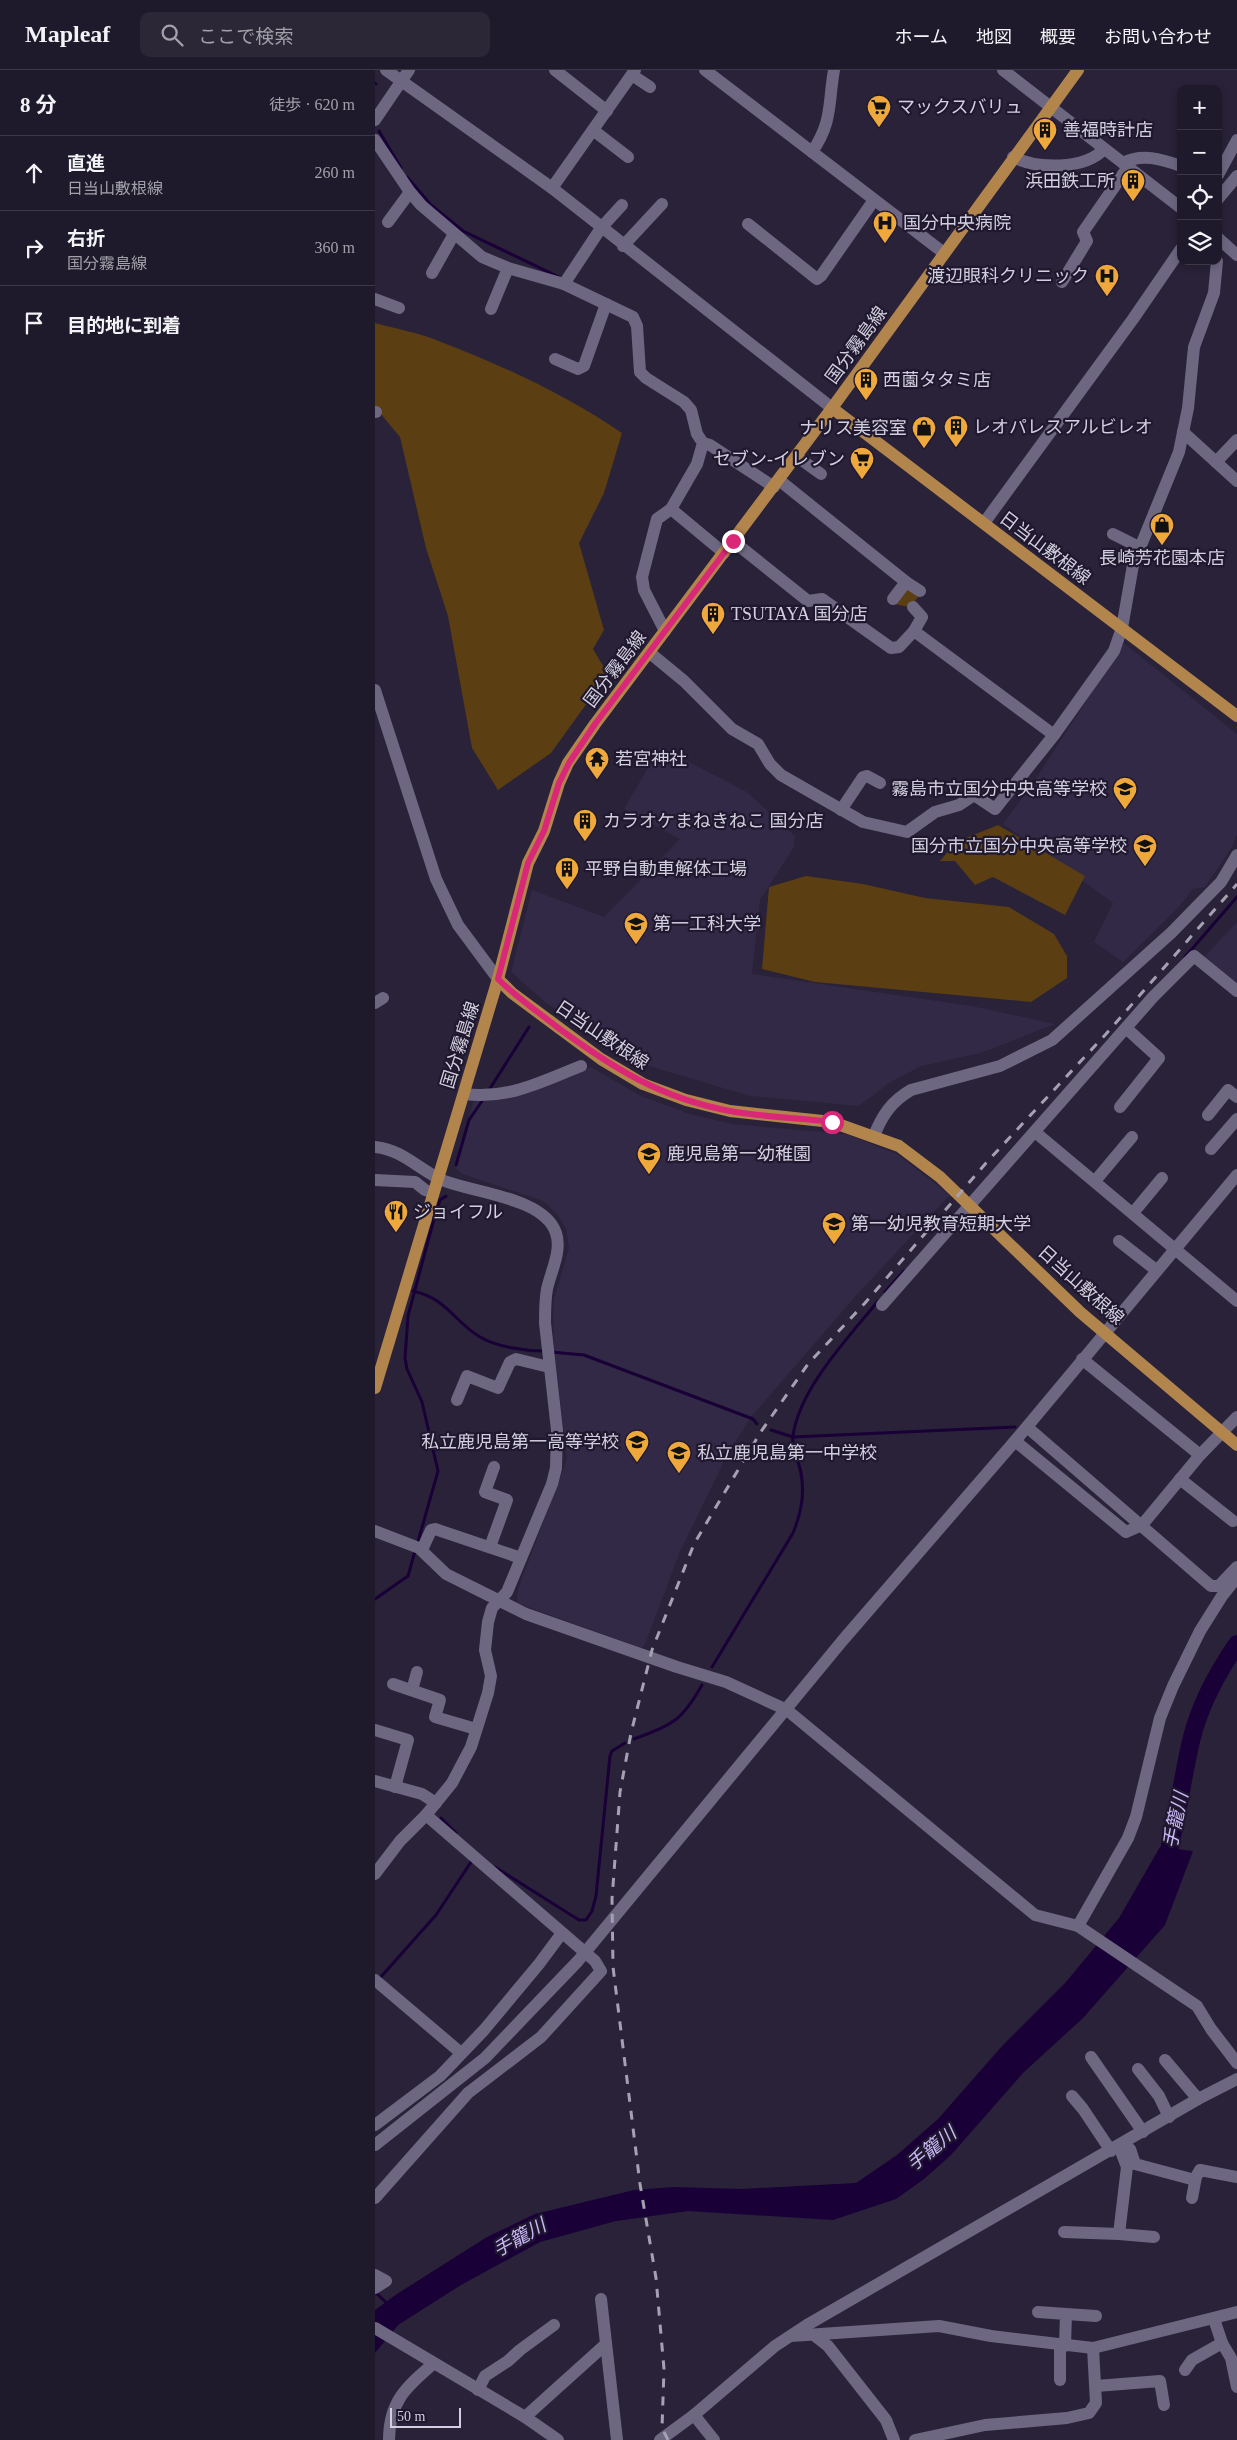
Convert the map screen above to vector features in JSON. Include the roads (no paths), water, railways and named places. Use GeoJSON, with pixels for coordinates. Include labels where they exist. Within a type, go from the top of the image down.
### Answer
{"type":"FeatureCollection","features":[{"type":"Feature","properties":{"kind":"main road","name":"国分霧島線"},"geometry":{"type":"LineString","coordinates":[[375,1388],[379,1362],[439,1178],[498,979],[528,863],[544,831],[559,783],[579,746],[650,654],[665,631],[832,408],[1077,70]]}},
{"type":"Feature","properties":{"kind":"main road","name":"日当山敷根線"},"geometry":{"type":"LineString","coordinates":[[832,408],[1237,716]]}},
{"type":"Feature","properties":{"kind":"main road","name":"日当山敷根線"},"geometry":{"type":"LineString","coordinates":[[498,979],[512,993],[601,1059],[643,1084],[686,1100],[730,1111],[832,1122],[899,1146],[940,1177],[1080,1312],[1106,1332],[1237,1445]]}},
{"type":"Feature","properties":{"kind":"street"},"geometry":{"type":"LineString","coordinates":[[386,70],[552,188],[623,246],[832,408]]}},
{"type":"Feature","properties":{"kind":"street"},"geometry":{"type":"LineString","coordinates":[[375,120],[399,81],[409,70]]}},
{"type":"Feature","properties":{"kind":"street"},"geometry":{"type":"LineString","coordinates":[[555,70],[607,111]]}},
{"type":"Feature","properties":{"kind":"street"},"geometry":{"type":"LineString","coordinates":[[705,70],[944,253]]}},
{"type":"Feature","properties":{"kind":"street"},"geometry":{"type":"LineString","coordinates":[[812,152],[823,137],[831,108],[830,96],[834,70]]}},
{"type":"Feature","properties":{"kind":"street"},"geometry":{"type":"LineString","coordinates":[[1003,70],[1177,205]]}},
{"type":"Feature","properties":{"kind":"street"},"geometry":{"type":"LineString","coordinates":[[552,188],[633,73],[650,87]]}},
{"type":"Feature","properties":{"kind":"street"},"geometry":{"type":"LineString","coordinates":[[593,130],[629,157]]}},
{"type":"Feature","properties":{"kind":"street"},"geometry":{"type":"LineString","coordinates":[[375,140],[403,175],[410,192],[424,202],[454,234],[468,238],[482,257],[508,268],[564,284],[633,317],[637,326],[640,372],[646,378],[684,402],[694,418],[700,439],[697,464],[667,511],[642,576],[644,590],[665,631]]}},
{"type":"Feature","properties":{"kind":"street"},"geometry":{"type":"LineString","coordinates":[[1222,168],[1237,140]]}},
{"type":"Feature","properties":{"kind":"street"},"geometry":{"type":"LineString","coordinates":[[1013,157],[1026,164],[1051,167],[1097,157],[1104,149]]}},
{"type":"Feature","properties":{"kind":"street"},"geometry":{"type":"LineString","coordinates":[[1062,282],[1087,241],[1083,232],[1125,165],[1133,158],[1154,158],[1177,165]]}},
{"type":"Feature","properties":{"kind":"street"},"geometry":{"type":"LineString","coordinates":[[1222,194],[1231,182]]}},
{"type":"Feature","properties":{"kind":"street"},"geometry":{"type":"LineString","coordinates":[[388,222],[410,192]]}},
{"type":"Feature","properties":{"kind":"street"},"geometry":{"type":"LineString","coordinates":[[748,224],[817,279],[874,200]]}},
{"type":"Feature","properties":{"kind":"street"},"geometry":{"type":"LineString","coordinates":[[623,246],[662,204]]}},
{"type":"Feature","properties":{"kind":"street"},"geometry":{"type":"LineString","coordinates":[[564,284],[601,228],[608,224],[622,205]]}},
{"type":"Feature","properties":{"kind":"street"},"geometry":{"type":"LineString","coordinates":[[432,273],[454,234]]}},
{"type":"Feature","properties":{"kind":"street"},"geometry":{"type":"LineString","coordinates":[[1222,244],[1237,255]]}},
{"type":"Feature","properties":{"kind":"street"},"geometry":{"type":"LineString","coordinates":[[983,523],[1133,319],[1177,255]]}},
{"type":"Feature","properties":{"kind":"street"},"geometry":{"type":"LineString","coordinates":[[650,654],[685,681],[732,728],[758,744],[770,764],[781,775],[863,822],[907,832],[935,812],[959,805],[971,795],[995,809],[1054,735],[1114,651],[1122,628],[1133,565],[1139,546],[1175,464],[1183,432],[1194,347],[1214,293],[1217,265]]}},
{"type":"Feature","properties":{"kind":"street"},"geometry":{"type":"LineString","coordinates":[[491,309],[508,268]]}},
{"type":"Feature","properties":{"kind":"street"},"geometry":{"type":"LineString","coordinates":[[375,300],[399,308]]}},
{"type":"Feature","properties":{"kind":"street"},"geometry":{"type":"LineString","coordinates":[[555,359],[578,369],[584,366],[606,304]]}},
{"type":"Feature","properties":{"kind":"street"},"geometry":{"type":"LineString","coordinates":[[1183,432],[1237,481]]}},
{"type":"Feature","properties":{"kind":"street"},"geometry":{"type":"LineString","coordinates":[[700,439],[776,483],[920,591]]}},
{"type":"Feature","properties":{"kind":"street"},"geometry":{"type":"LineString","coordinates":[[1216,462],[1237,440]]}},
{"type":"Feature","properties":{"kind":"street"},"geometry":{"type":"LineString","coordinates":[[796,456],[821,474]]}},
{"type":"Feature","properties":{"kind":"street"},"geometry":{"type":"LineString","coordinates":[[667,511],[724,553]]}},
{"type":"Feature","properties":{"kind":"street"},"geometry":{"type":"LineString","coordinates":[[1113,534],[1139,546]]}},
{"type":"Feature","properties":{"kind":"street"},"geometry":{"type":"LineString","coordinates":[[733,541],[808,602],[822,599],[891,648],[899,647],[915,631],[922,617],[913,608]]}},
{"type":"Feature","properties":{"kind":"street"},"geometry":{"type":"LineString","coordinates":[[893,599],[906,582]]}},
{"type":"Feature","properties":{"kind":"street"},"geometry":{"type":"LineString","coordinates":[[915,631],[1054,735]]}},
{"type":"Feature","properties":{"kind":"street"},"geometry":{"type":"LineString","coordinates":[[375,690],[436,879],[458,925],[498,979]]}},
{"type":"Feature","properties":{"kind":"street"},"geometry":{"type":"LineString","coordinates":[[841,810],[863,778],[867,776],[880,783]]}},
{"type":"Feature","properties":{"kind":"street"},"geometry":{"type":"LineString","coordinates":[[874,1136],[881,1119],[899,1097],[933,1084],[1000,1066],[1052,1040],[1171,932],[1221,882],[1237,855]]}},
{"type":"Feature","properties":{"kind":"street"},"geometry":{"type":"LineString","coordinates":[[882,1305],[1126,1028],[1194,956],[1237,991]]}},
{"type":"Feature","properties":{"kind":"street"},"geometry":{"type":"LineString","coordinates":[[1120,1107],[1162,1056],[1126,1028]]}},
{"type":"Feature","properties":{"kind":"street"},"geometry":{"type":"LineString","coordinates":[[463,1094],[486,1096],[503,1094],[581,1066]]}},
{"type":"Feature","properties":{"kind":"street"},"geometry":{"type":"LineString","coordinates":[[1208,1115],[1228,1090],[1237,1097]]}},
{"type":"Feature","properties":{"kind":"street"},"geometry":{"type":"LineString","coordinates":[[1211,1149],[1237,1119]]}},
{"type":"Feature","properties":{"kind":"street"},"geometry":{"type":"LineString","coordinates":[[1035,1132],[1237,1301]]}},
{"type":"Feature","properties":{"kind":"street"},"geometry":{"type":"LineString","coordinates":[[1095,1181],[1132,1137]]}},
{"type":"Feature","properties":{"kind":"street"},"geometry":{"type":"LineString","coordinates":[[375,1147],[399,1152],[425,1172],[439,1178],[526,1206],[549,1221],[558,1239],[555,1263],[545,1302],[546,1344],[557,1430],[556,1468],[552,1484],[507,1592],[492,1608],[487,1626],[485,1650],[491,1676],[471,1747],[452,1783],[426,1816],[400,1841],[375,1874]]}},
{"type":"Feature","properties":{"kind":"street"},"geometry":{"type":"LineString","coordinates":[[375,2145],[485,2058],[578,1960],[787,1710],[843,1640],[1027,1427],[1237,1175]]}},
{"type":"Feature","properties":{"kind":"street"},"geometry":{"type":"LineString","coordinates":[[1133,1213],[1162,1178]]}},
{"type":"Feature","properties":{"kind":"street"},"geometry":{"type":"LineString","coordinates":[[375,1180],[415,1182],[425,1190],[433,1193]]}},
{"type":"Feature","properties":{"kind":"street"},"geometry":{"type":"LineString","coordinates":[[1119,1241],[1156,1270]]}},
{"type":"Feature","properties":{"kind":"street"},"geometry":{"type":"LineString","coordinates":[[457,1400],[467,1376],[498,1388],[510,1362],[516,1359],[548,1363]]}},
{"type":"Feature","properties":{"kind":"street"},"geometry":{"type":"LineString","coordinates":[[1082,1359],[1200,1455]]}},
{"type":"Feature","properties":{"kind":"street"},"geometry":{"type":"LineString","coordinates":[[1015,1441],[1126,1532],[1142,1525],[1200,1455],[1237,1417]]}},
{"type":"Feature","properties":{"kind":"street"},"geometry":{"type":"LineString","coordinates":[[1027,1427],[1211,1586],[1219,1586],[1237,1567]]}},
{"type":"Feature","properties":{"kind":"street"},"geometry":{"type":"LineString","coordinates":[[490,1547],[507,1500],[485,1492],[494,1467]]}},
{"type":"Feature","properties":{"kind":"street"},"geometry":{"type":"LineString","coordinates":[[1181,1479],[1233,1521]]}},
{"type":"Feature","properties":{"kind":"street"},"geometry":{"type":"LineString","coordinates":[[418,1548],[431,1530],[435,1529],[521,1558]]}},
{"type":"Feature","properties":{"kind":"street"},"geometry":{"type":"LineString","coordinates":[[375,1531],[418,1548],[445,1574],[526,1614],[677,1668],[726,1682],[787,1710],[1029,1912],[1041,1918],[1081,1928],[1197,2006],[1211,2029],[1237,2063]]}},
{"type":"Feature","properties":{"kind":"street"},"geometry":{"type":"LineString","coordinates":[[1081,1928],[1124,1847],[1133,1824],[1160,1718],[1173,1686],[1200,1632],[1222,1596],[1237,1577]]}},
{"type":"Feature","properties":{"kind":"street"},"geometry":{"type":"LineString","coordinates":[[412,1690],[417,1672]]}},
{"type":"Feature","properties":{"kind":"street"},"geometry":{"type":"LineString","coordinates":[[393,1684],[439,1700],[435,1717],[477,1729]]}},
{"type":"Feature","properties":{"kind":"street"},"geometry":{"type":"LineString","coordinates":[[375,1730],[408,1740],[395,1787]]}},
{"type":"Feature","properties":{"kind":"street"},"geometry":{"type":"LineString","coordinates":[[375,1782],[422,1794],[436,1803]]}},
{"type":"Feature","properties":{"kind":"street"},"geometry":{"type":"LineString","coordinates":[[377,2191],[468,2093],[541,2037],[601,1971],[595,1961],[426,1816]]}},
{"type":"Feature","properties":{"kind":"street"},"geometry":{"type":"LineString","coordinates":[[375,2126],[440,2076],[484,2030],[539,1964],[562,1933]]}},
{"type":"Feature","properties":{"kind":"street"},"geometry":{"type":"LineString","coordinates":[[375,1980],[461,2053]]}},
{"type":"Feature","properties":{"kind":"street"},"geometry":{"type":"LineString","coordinates":[[1091,2057],[1143,2132]]}},
{"type":"Feature","properties":{"kind":"street"},"geometry":{"type":"LineString","coordinates":[[1165,2060],[1198,2099]]}},
{"type":"Feature","properties":{"kind":"street"},"geometry":{"type":"LineString","coordinates":[[1138,2070],[1159,2096],[1169,2117]]}},
{"type":"Feature","properties":{"kind":"street"},"geometry":{"type":"LineString","coordinates":[[660,2440],[789,2336],[1198,2099],[1237,2080]]}},
{"type":"Feature","properties":{"kind":"street"},"geometry":{"type":"LineString","coordinates":[[1072,2096],[1135,2164],[1195,2180]]}},
{"type":"Feature","properties":{"kind":"street"},"geometry":{"type":"LineString","coordinates":[[1119,2146],[1127,2167],[1119,2234]]}},
{"type":"Feature","properties":{"kind":"street"},"geometry":{"type":"LineString","coordinates":[[1192,2198],[1195,2180],[1200,2170],[1237,2177]]}},
{"type":"Feature","properties":{"kind":"street"},"geometry":{"type":"LineString","coordinates":[[1064,2232],[1154,2237]]}},
{"type":"Feature","properties":{"kind":"street"},"geometry":{"type":"LineString","coordinates":[[375,2275],[386,2281],[375,2288]]}},
{"type":"Feature","properties":{"kind":"street"},"geometry":{"type":"LineString","coordinates":[[601,2299],[617,2440]]}},
{"type":"Feature","properties":{"kind":"street"},"geometry":{"type":"LineString","coordinates":[[1038,2312],[1096,2316]]}},
{"type":"Feature","properties":{"kind":"street"},"geometry":{"type":"LineString","coordinates":[[789,2336],[939,2326],[1063,2346],[1093,2348],[1237,2312]]}},
{"type":"Feature","properties":{"kind":"street"},"geometry":{"type":"LineString","coordinates":[[1060,2380],[1066,2314]]}},
{"type":"Feature","properties":{"kind":"street"},"geometry":{"type":"LineString","coordinates":[[1213,2318],[1222,2343],[1231,2358],[1237,2387]]}},
{"type":"Feature","properties":{"kind":"street"},"geometry":{"type":"LineString","coordinates":[[478,2390],[485,2376],[508,2361],[554,2325]]}},
{"type":"Feature","properties":{"kind":"street"},"geometry":{"type":"LineString","coordinates":[[375,2328],[431,2363],[525,2417],[558,2440]]}},
{"type":"Feature","properties":{"kind":"street"},"geometry":{"type":"LineString","coordinates":[[815,2335],[828,2346],[886,2420],[893,2440]]}},
{"type":"Feature","properties":{"kind":"street"},"geometry":{"type":"LineString","coordinates":[[1185,2370],[1192,2360],[1222,2343]]}},
{"type":"Feature","properties":{"kind":"street"},"geometry":{"type":"LineString","coordinates":[[525,2417],[606,2344]]}},
{"type":"Feature","properties":{"kind":"street"},"geometry":{"type":"LineString","coordinates":[[915,2440],[985,2425],[1067,2418],[1085,2414],[1095,2407],[1097,2386],[1093,2348]]}},
{"type":"Feature","properties":{"kind":"street"},"geometry":{"type":"LineString","coordinates":[[389,2440],[391,2417],[397,2401],[407,2387],[431,2363]]}},
{"type":"Feature","properties":{"kind":"street"},"geometry":{"type":"LineString","coordinates":[[1097,2386],[1160,2381],[1164,2404]]}},
{"type":"Feature","properties":{"kind":"street"},"geometry":{"type":"LineString","coordinates":[[693,2415],[714,2440]]}},
{"type":"Feature","properties":{"kind":"water"},"geometry":{"type":"Polygon","coordinates":[[[1160,1847],[1193,1851],[1165,1925],[1083,2018],[1023,2073],[951,2155],[924,2179],[896,2199],[833,2220],[688,2211],[616,2221],[540,2242],[461,2285],[398,2325],[375,2353],[375,2310],[487,2237],[535,2214],[634,2190],[674,2187],[741,2189],[856,2183],[897,2155],[938,2119],[1003,2045],[1066,1982],[1119,1918],[1160,1847]]]}},
{"type":"Feature","properties":{"kind":"waterway"},"geometry":{"type":"LineString","coordinates":[[379,131],[401,168]]}},
{"type":"Feature","properties":{"kind":"waterway"},"geometry":{"type":"LineString","coordinates":[[407,177],[431,205],[463,231],[559,277]]}},
{"type":"Feature","properties":{"kind":"waterway"},"geometry":{"type":"LineString","coordinates":[[1185,957],[1237,897]]}},
{"type":"Feature","properties":{"kind":"waterway"},"geometry":{"type":"LineString","coordinates":[[489,1090],[529,1027]]}},
{"type":"Feature","properties":{"kind":"waterway"},"geometry":{"type":"LineString","coordinates":[[456,1165],[469,1120],[482,1101]]}},
{"type":"Feature","properties":{"kind":"waterway"},"geometry":{"type":"LineString","coordinates":[[417,1545],[438,1471],[422,1402],[407,1369],[405,1358],[408,1316],[435,1215],[440,1200],[446,1196]]}},
{"type":"Feature","properties":{"kind":"waterway"},"geometry":{"type":"LineString","coordinates":[[885,1292],[904,1271]]}},
{"type":"Feature","properties":{"kind":"waterway"},"geometry":{"type":"LineString","coordinates":[[413,1291],[434,1299],[480,1337],[511,1348],[545,1351]]}},
{"type":"Feature","properties":{"kind":"waterway"},"geometry":{"type":"LineString","coordinates":[[712,1667],[796,1526],[802,1504],[803,1489],[801,1473],[793,1445],[793,1436],[797,1418],[805,1400],[827,1364],[878,1301]]}},
{"type":"Feature","properties":{"kind":"waterway"},"geometry":{"type":"LineString","coordinates":[[551,1352],[584,1355],[753,1419],[757,1424]]}},
{"type":"Feature","properties":{"kind":"waterway"},"geometry":{"type":"LineString","coordinates":[[771,1430],[793,1437],[1015,1427]]}},
{"type":"Feature","properties":{"kind":"waterway"},"geometry":{"type":"LineString","coordinates":[[375,1599],[408,1576],[415,1551]]}},
{"type":"Feature","properties":{"kind":"waterway","name":"手籠川"},"geometry":{"type":"LineString","coordinates":[[1164,1870],[1194,1728],[1210,1691],[1237,1644]]}},
{"type":"Feature","properties":{"kind":"waterway"},"geometry":{"type":"LineString","coordinates":[[634,1739],[675,1720],[688,1707],[702,1685]]}},
{"type":"Feature","properties":{"kind":"waterway"},"geometry":{"type":"LineString","coordinates":[[495,1867],[579,1920],[586,1920],[592,1911],[596,1896],[610,1756],[612,1751],[625,1743]]}},
{"type":"Feature","properties":{"kind":"waterway"},"geometry":{"type":"LineString","coordinates":[[441,1818],[456,1833]]}},
{"type":"Feature","properties":{"kind":"waterway"},"geometry":{"type":"LineString","coordinates":[[379,1979],[436,1915],[471,1862]]}},
{"type":"Feature","properties":{"kind":"waterway"},"geometry":{"type":"LineString","coordinates":[[376,2293],[389,2305]]}},
{"type":"Feature","properties":{"kind":"railway"},"geometry":{"type":"LineString","coordinates":[[668,2440],[662,2428],[664,2369],[656,2278],[640,2184],[613,1967],[612,1899],[620,1792],[631,1733],[652,1650],[694,1544],[760,1433],[808,1364],[865,1303],[986,1163],[1106,1034],[1237,884]]}},
{"type":"Feature","properties":{"kind":"place","name":"マックスバリュ"},"geometry":{"type":"Point","coordinates":[879,128]}},
{"type":"Feature","properties":{"kind":"place","name":"善福時計店"},"geometry":{"type":"Point","coordinates":[1045,151]}},
{"type":"Feature","properties":{"kind":"place","name":"浜田鉄工所"},"geometry":{"type":"Point","coordinates":[1133,202]}},
{"type":"Feature","properties":{"kind":"place","name":"国分中央病院"},"geometry":{"type":"Point","coordinates":[885,244]}},
{"type":"Feature","properties":{"kind":"place","name":"渡辺眼科クリニック"},"geometry":{"type":"Point","coordinates":[1107,297]}},
{"type":"Feature","properties":{"kind":"place","name":"西薗タタミ店"},"geometry":{"type":"Point","coordinates":[866,401]}},
{"type":"Feature","properties":{"kind":"place","name":"レオパレスアルビレオ"},"geometry":{"type":"Point","coordinates":[956,448]}},
{"type":"Feature","properties":{"kind":"place","name":"ナリス美容室"},"geometry":{"type":"Point","coordinates":[924,449]}},
{"type":"Feature","properties":{"kind":"place","name":"セブン-イレブン"},"geometry":{"type":"Point","coordinates":[862,480]}},
{"type":"Feature","properties":{"kind":"place","name":"長崎芳花園本店"},"geometry":{"type":"Point","coordinates":[1162,546]}},
{"type":"Feature","properties":{"kind":"place","name":"TSUTAYA 国分店"},"geometry":{"type":"Point","coordinates":[713,635]}},
{"type":"Feature","properties":{"kind":"place","name":"若宮神社"},"geometry":{"type":"Point","coordinates":[597,780]}},
{"type":"Feature","properties":{"kind":"place","name":"霧島市立国分中央高等学校"},"geometry":{"type":"Point","coordinates":[1125,810]}},
{"type":"Feature","properties":{"kind":"place","name":"カラオケまねきねこ 国分店"},"geometry":{"type":"Point","coordinates":[585,842]}},
{"type":"Feature","properties":{"kind":"place","name":"国分市立国分中央高等学校"},"geometry":{"type":"Point","coordinates":[1145,867]}},
{"type":"Feature","properties":{"kind":"place","name":"平野自動車解体工場"},"geometry":{"type":"Point","coordinates":[567,890]}},
{"type":"Feature","properties":{"kind":"place","name":"第一工科大学"},"geometry":{"type":"Point","coordinates":[636,945]}},
{"type":"Feature","properties":{"kind":"place","name":"鹿児島第一幼稚園"},"geometry":{"type":"Point","coordinates":[649,1175]}},
{"type":"Feature","properties":{"kind":"place","name":"ジョイフル"},"geometry":{"type":"Point","coordinates":[396,1233]}},
{"type":"Feature","properties":{"kind":"place","name":"第一幼児教育短期大学"},"geometry":{"type":"Point","coordinates":[834,1245]}},
{"type":"Feature","properties":{"kind":"place","name":"私立鹿児島第一高等学校"},"geometry":{"type":"Point","coordinates":[637,1463]}},
{"type":"Feature","properties":{"kind":"place","name":"私立鹿児島第一中学校"},"geometry":{"type":"Point","coordinates":[679,1474]}}]}
